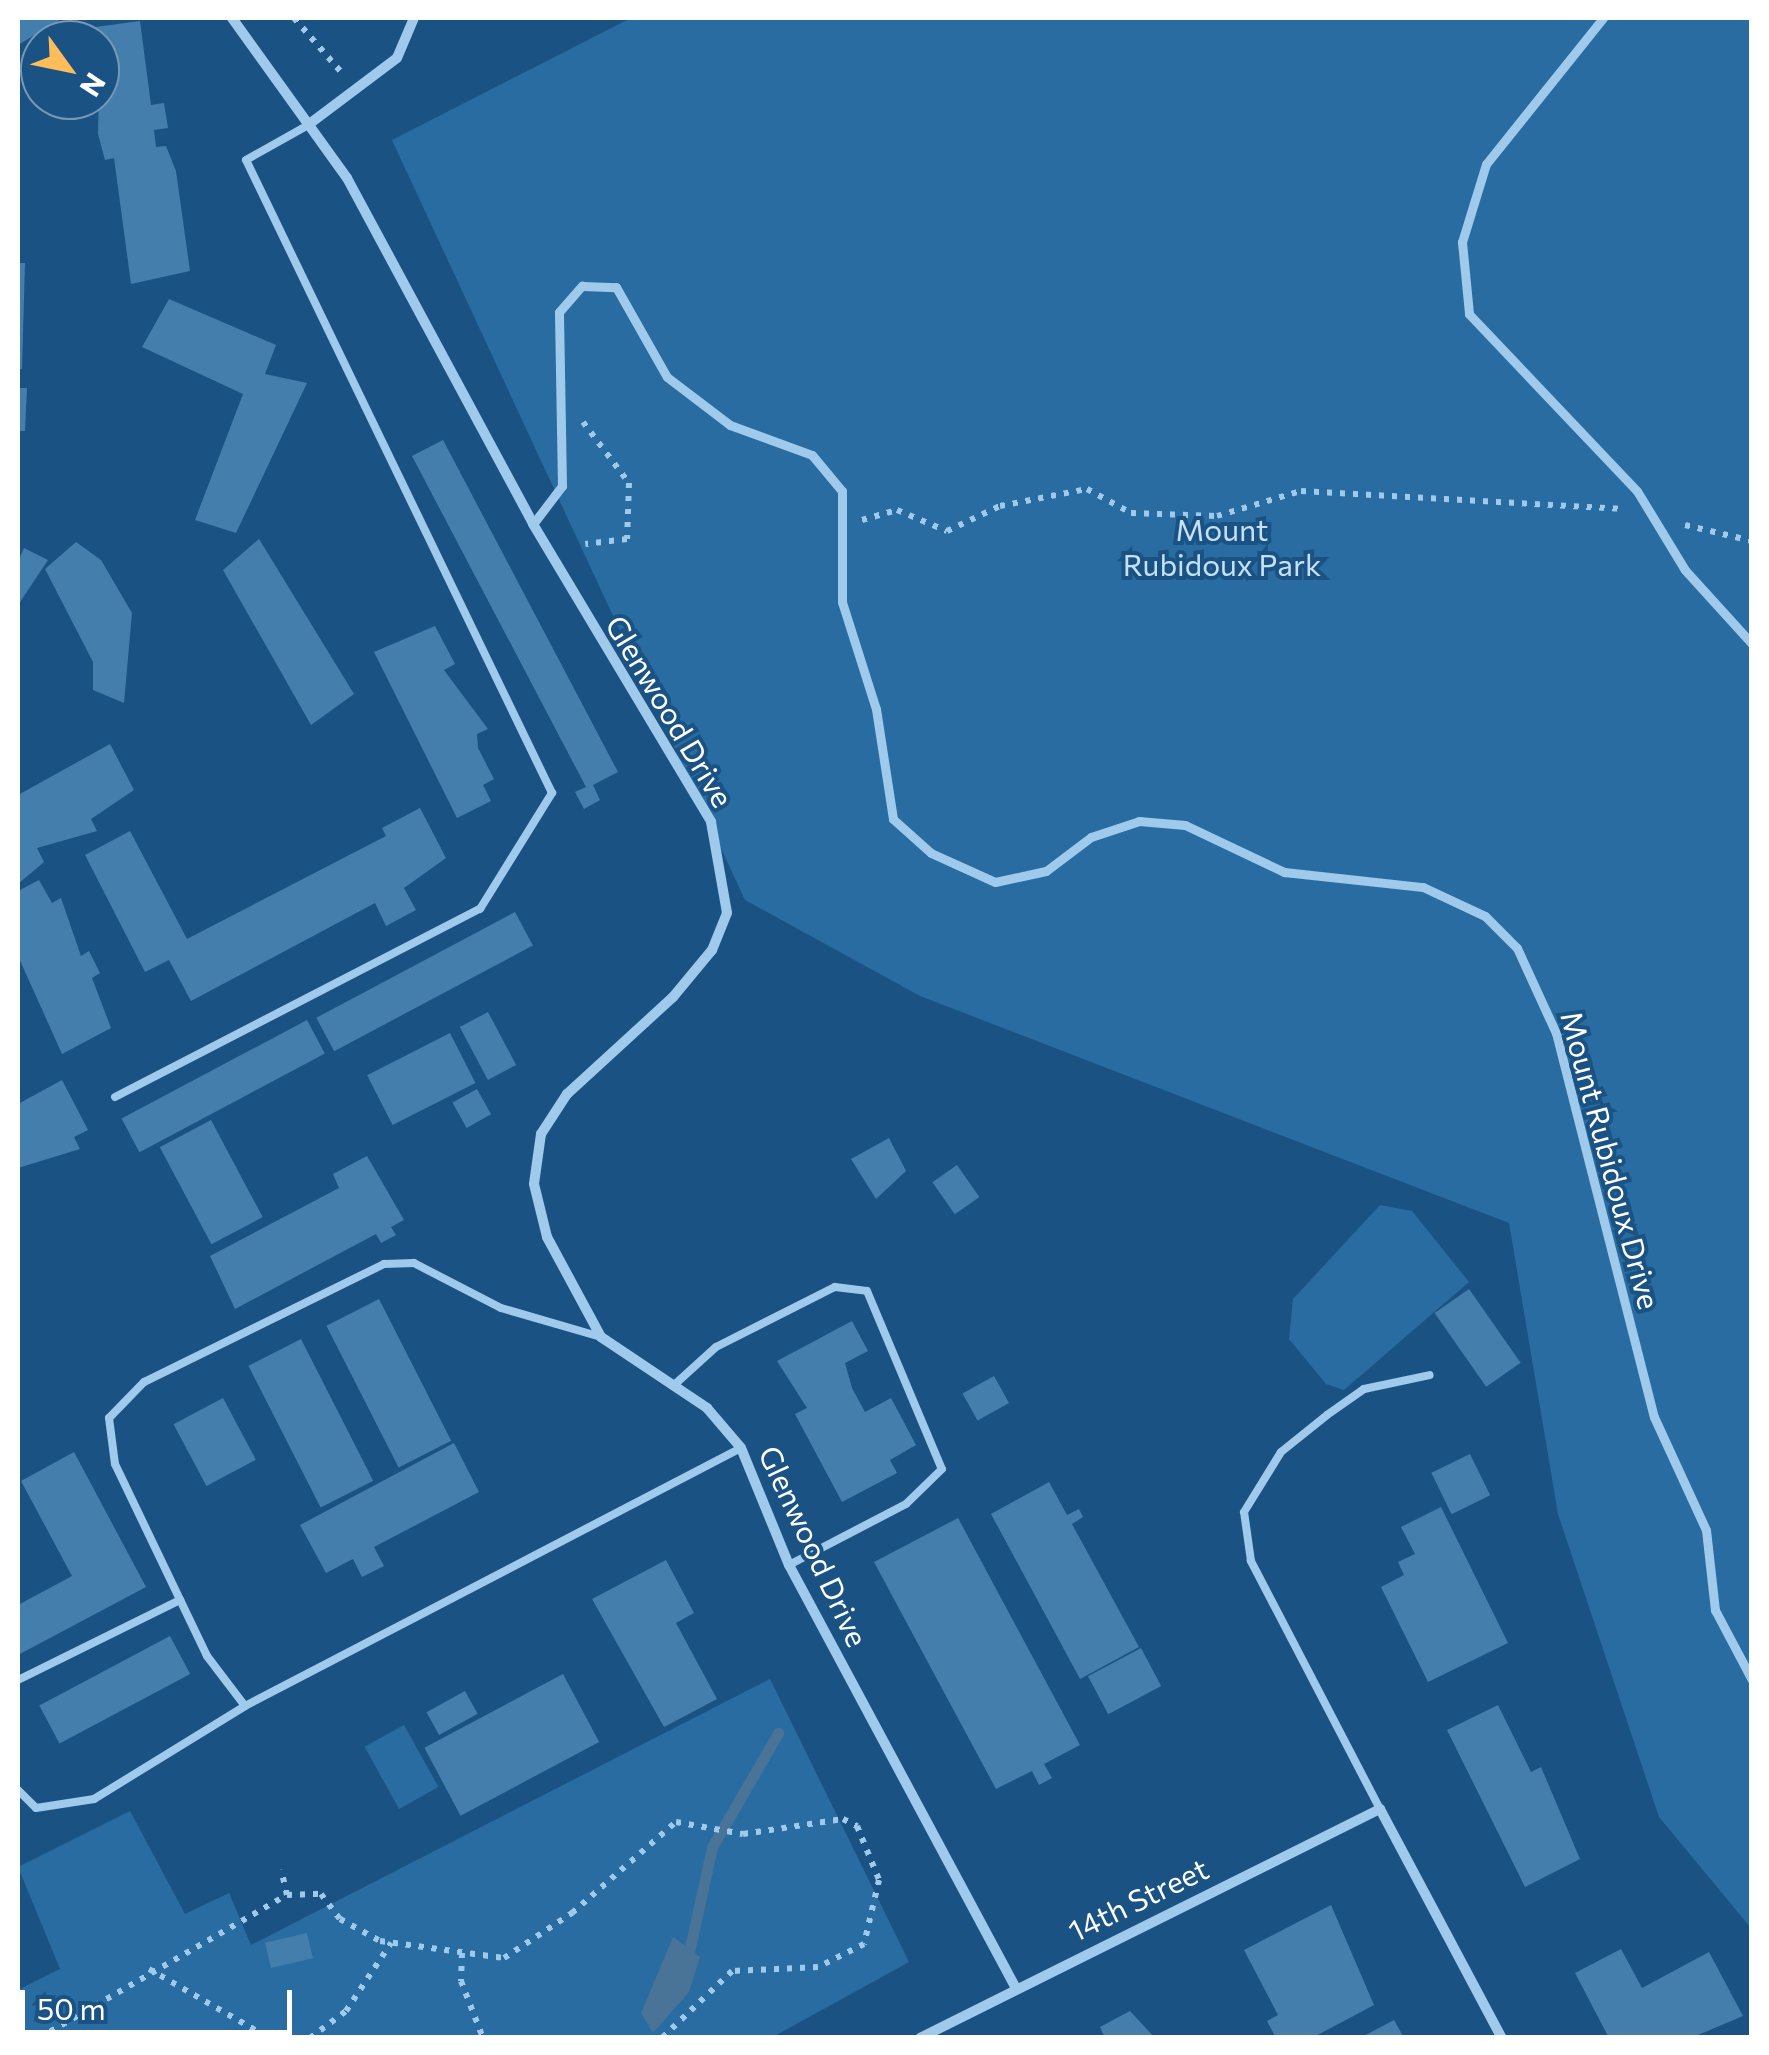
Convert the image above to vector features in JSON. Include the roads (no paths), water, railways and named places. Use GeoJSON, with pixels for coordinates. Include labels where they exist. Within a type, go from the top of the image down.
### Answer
{"type":"FeatureCollection","features":[{"type":"Feature","properties":{"kind":"street","name":"Glenwood Drive"},"geometry":{"type":"LineString","coordinates":[[232,18],[346,178],[533,524],[710,822],[727,913],[683,985],[567,1094],[542,1134],[534,1184],[546,1237],[601,1337],[673,1386],[741,1448],[789,1565],[1015,1987]]}},
{"type":"Feature","properties":{"kind":"street"},"geometry":{"type":"LineString","coordinates":[[308,125],[396,58],[414,18]]}},
{"type":"Feature","properties":{"kind":"street"},"geometry":{"type":"LineString","coordinates":[[1602,18],[1486,164],[1462,242],[1469,314],[1653,517],[1752,644]]}},
{"type":"Feature","properties":{"kind":"street","name":"Mount Rubidoux Drive"},"geometry":{"type":"LineString","coordinates":[[533,524],[562,486],[560,312],[582,286],[616,287],[667,378],[730,425],[812,455],[842,491],[848,524],[842,602],[876,709],[893,819],[931,854],[995,882],[1046,871],[1091,837],[1139,821],[1185,825],[1284,872],[1423,887],[1485,916],[1518,948],[1556,1033],[1654,1416],[1706,1530],[1715,1610],[1752,1680]]}},
{"type":"Feature","properties":{"kind":"street"},"geometry":{"type":"LineString","coordinates":[[1380,1808],[1502,2038]]}},
{"type":"Feature","properties":{"kind":"street","name":"14th Street"},"geometry":{"type":"LineString","coordinates":[[920,2038],[1015,1987],[1380,1808]]}},
{"type":"Feature","properties":{"kind":"lane"},"geometry":{"type":"LineString","coordinates":[[115,1097],[480,909],[552,793],[246,160],[308,125]]}},
{"type":"Feature","properties":{"kind":"lane"},"geometry":{"type":"LineString","coordinates":[[245,1706],[180,1600],[115,1464],[108,1418],[144,1382],[384,1264],[414,1263],[501,1308],[601,1337]]}},
{"type":"Feature","properties":{"kind":"lane"},"geometry":{"type":"LineString","coordinates":[[673,1386],[716,1347],[835,1287],[867,1292],[942,1469],[906,1504],[789,1565]]}},
{"type":"Feature","properties":{"kind":"lane"},"geometry":{"type":"LineString","coordinates":[[1380,1808],[1251,1561],[1244,1512],[1281,1452],[1327,1415],[1364,1390],[1430,1375]]}},
{"type":"Feature","properties":{"kind":"lane"},"geometry":{"type":"LineString","coordinates":[[18,1790],[36,1808],[94,1798],[245,1706],[741,1448]]}},
{"type":"Feature","properties":{"kind":"lane"},"geometry":{"type":"LineString","coordinates":[[18,1680],[180,1600]]}},
{"type":"Feature","properties":{"kind":"waterway"},"geometry":{"type":"LineString","coordinates":[[687,1961],[712,1847],[778,1733]]}},
{"type":"Feature","properties":{"kind":"park label","name":"Mount Rubidoux Park"},"geometry":{"type":"Point","coordinates":[1222,546]}}]}
